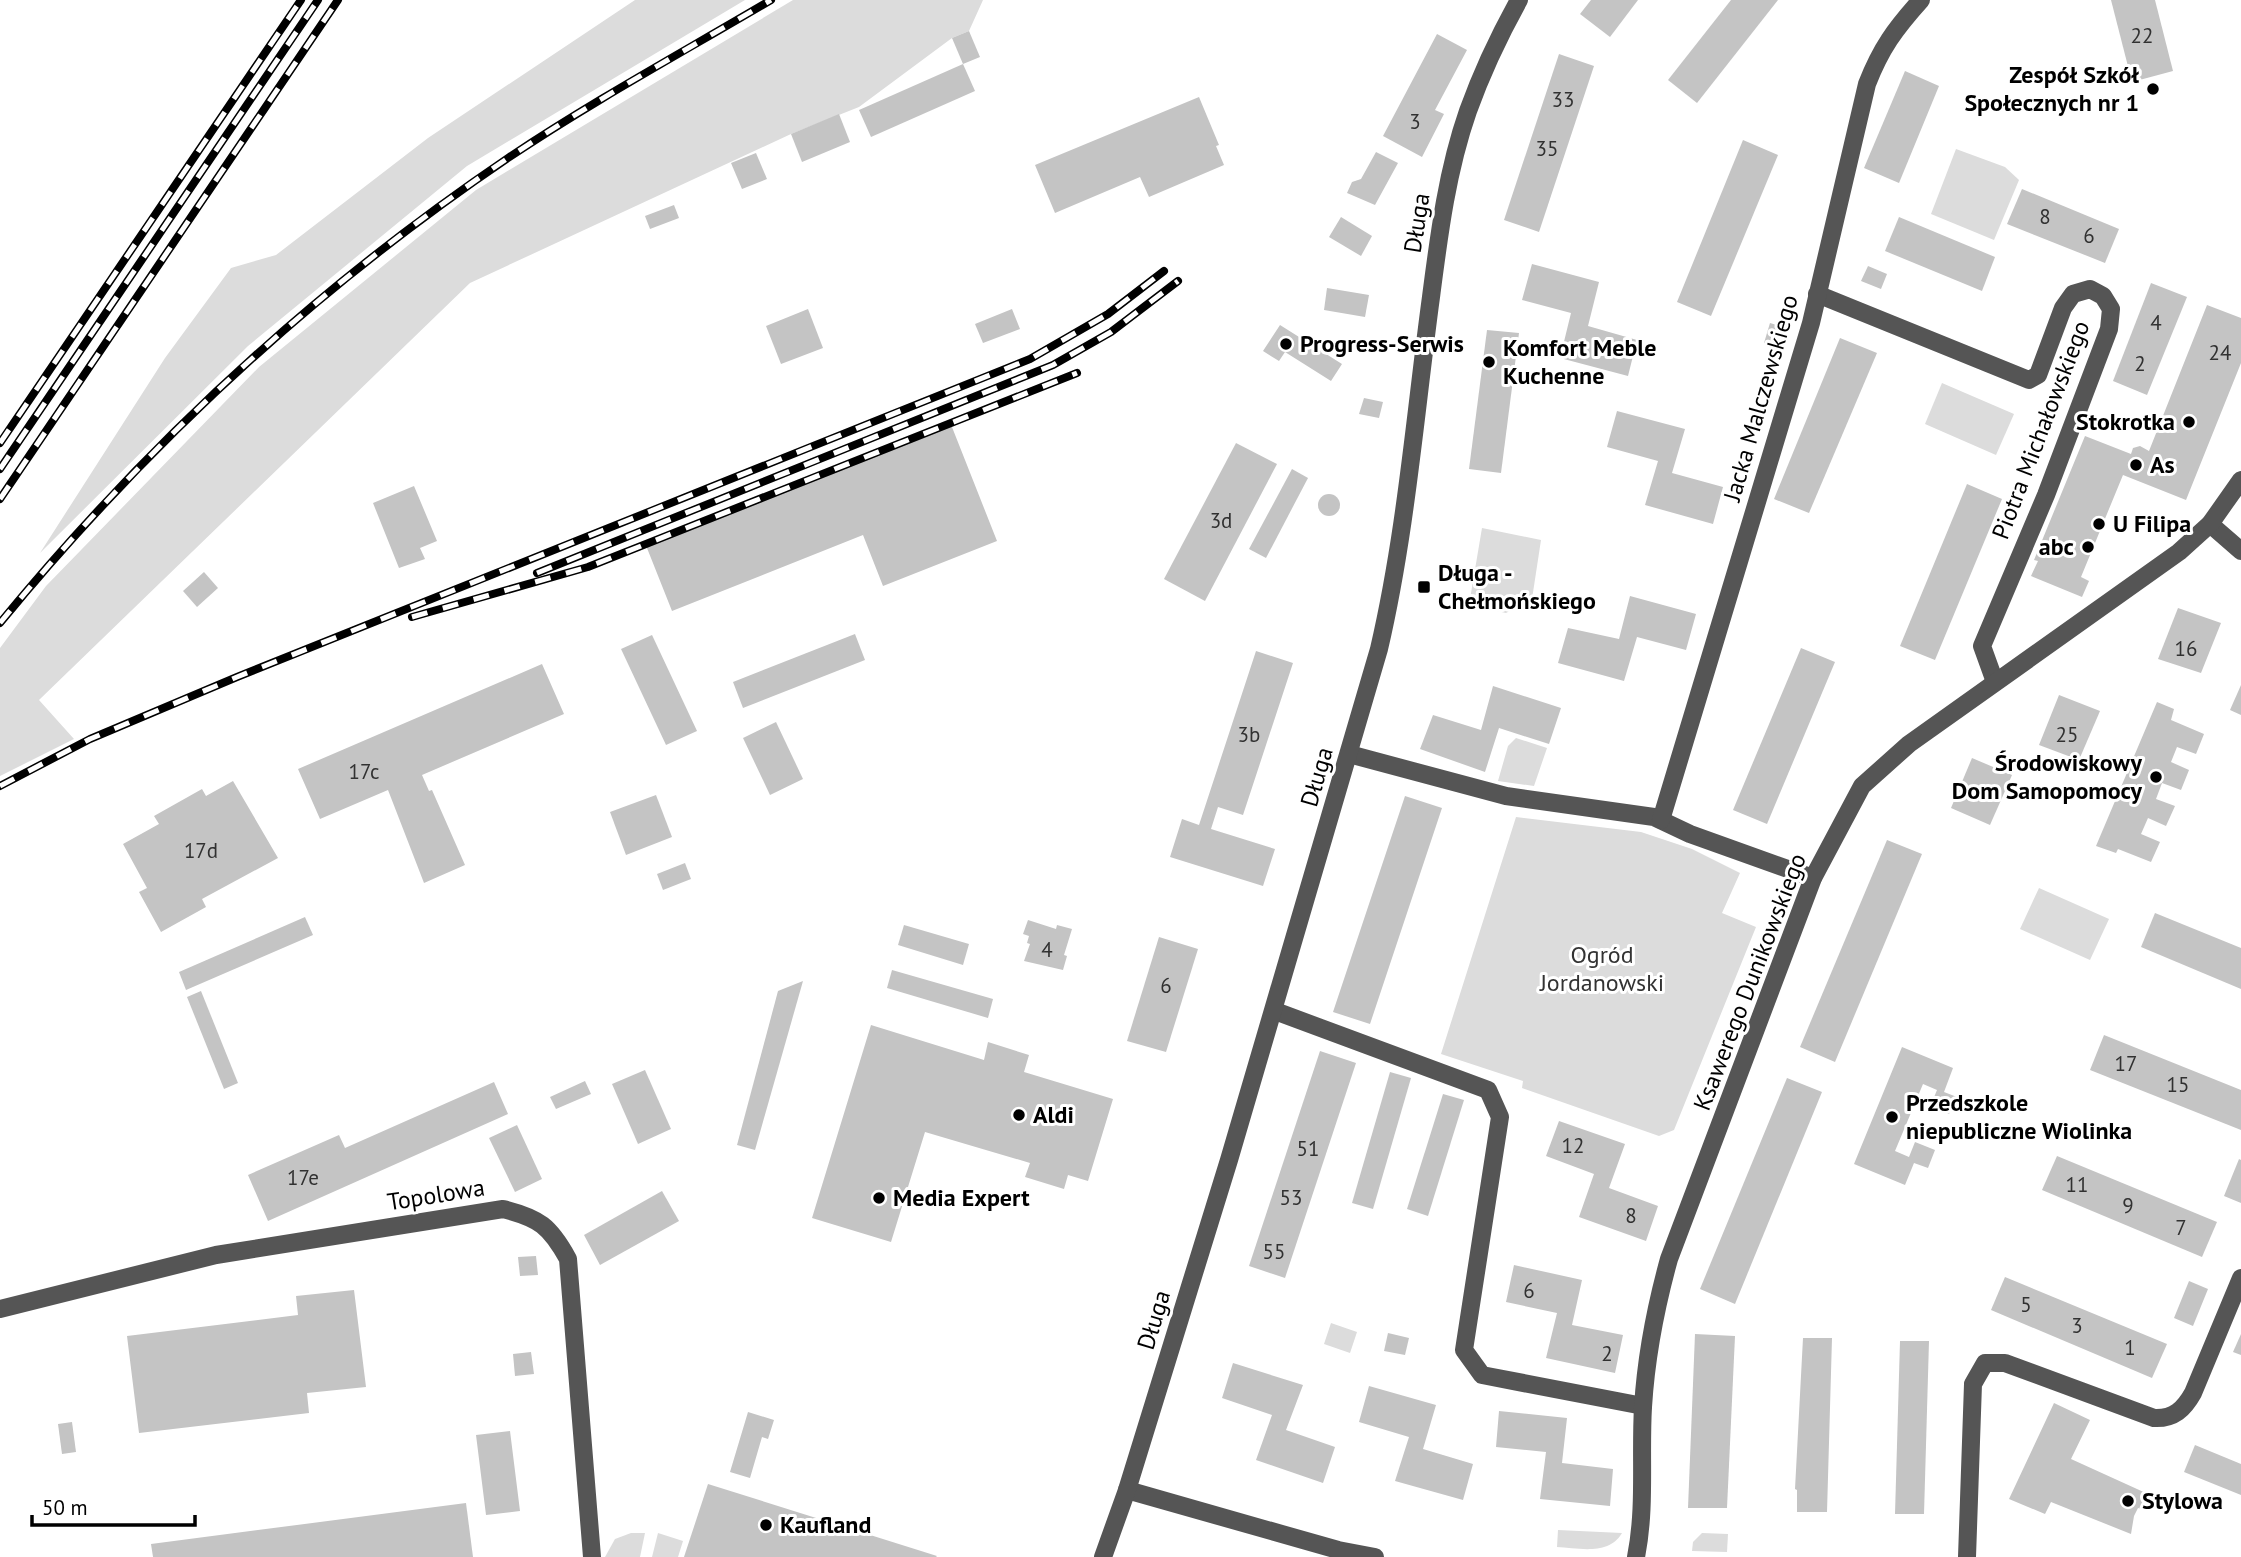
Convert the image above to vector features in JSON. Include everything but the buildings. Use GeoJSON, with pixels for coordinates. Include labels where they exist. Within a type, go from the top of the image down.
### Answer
{"type":"FeatureCollection","features":[{"type":"Feature","properties":{"kind":"street","name":"Długa"},"geometry":{"type":"LineString","coordinates":[[1102,1557],[1127,1490],[1275,1011],[1396,579],[1419,380],[1450,174],[1467,113],[1490,54],[1519,0]]}},
{"type":"Feature","properties":{"kind":"street","name":"Jacka Malczewskiego"},"geometry":{"type":"LineString","coordinates":[[1661,820],[1718,638],[1817,294],[1867,84],[1879,52],[1890,35],[1921,0]]}},
{"type":"Feature","properties":{"kind":"street","name":"Piotra Michałowskiego"},"geometry":{"type":"LineString","coordinates":[[1817,294],[2029,380],[2038,375],[2063,308],[2073,294],[2090,289],[2103,296],[2111,309],[2109,329],[2075,424],[1982,646],[1995,682]]}},
{"type":"Feature","properties":{"kind":"street","name":"Ksawerego Dunikowskiego"},"geometry":{"type":"LineString","coordinates":[[1636,1557],[1642,1527],[1643,1406],[1660,1293],[1669,1259],[1813,878],[1862,786],[1909,744],[2179,552],[2210,524],[2241,480]]}},
{"type":"Feature","properties":{"kind":"street"},"geometry":{"type":"LineString","coordinates":[[2210,524],[2241,551]]}},
{"type":"Feature","properties":{"kind":"street"},"geometry":{"type":"LineString","coordinates":[[1349,754],[1506,796],[1661,820],[1690,834],[1813,878]]}},
{"type":"Feature","properties":{"kind":"street"},"geometry":{"type":"LineString","coordinates":[[1275,1011],[1488,1090],[1500,1118],[1464,1350],[1482,1375],[1643,1406]]}},
{"type":"Feature","properties":{"kind":"street","name":"Topolowa"},"geometry":{"type":"LineString","coordinates":[[0,1309],[216,1255],[503,1209],[534,1217],[555,1236],[568,1259],[592,1557]]}},
{"type":"Feature","properties":{"kind":"street"},"geometry":{"type":"LineString","coordinates":[[1966,1557],[1973,1384],[1985,1363],[2005,1363],[2154,1418],[2176,1415],[2186,1407],[2241,1278]]}},
{"type":"Feature","properties":{"kind":"street"},"geometry":{"type":"LineString","coordinates":[[1127,1490],[1338,1550],[1375,1557]]}},
{"type":"Feature","properties":{"kind":"green space"},"geometry":{"type":"Polygon","coordinates":[[[635,0],[745,0],[467,166],[248,346],[40,553],[165,358],[231,268],[276,255],[428,138],[635,0]]]}},
{"type":"Feature","properties":{"kind":"green space"},"geometry":{"type":"Polygon","coordinates":[[[793,0],[983,0],[969,31],[952,38],[859,107],[791,134],[470,283],[39,700],[74,739],[0,776],[0,648],[46,586],[259,367],[476,190],[793,0]]]}},
{"type":"Feature","properties":{"kind":"green space"},"geometry":{"type":"Polygon","coordinates":[[[1956,149],[2005,167],[2019,180],[1994,240],[1931,214],[1956,149]]]}},
{"type":"Feature","properties":{"kind":"green space"},"geometry":{"type":"Polygon","coordinates":[[[1942,383],[2014,414],[1996,455],[1925,424],[1942,383]]]}},
{"type":"Feature","properties":{"kind":"green space"},"geometry":{"type":"Polygon","coordinates":[[[1482,528],[1541,540],[1532,599],[1506,613],[1469,605],[1482,528]]]}},
{"type":"Feature","properties":{"kind":"green space"},"geometry":{"type":"Polygon","coordinates":[[[1516,738],[1547,748],[1534,786],[1498,781],[1508,746],[1516,738]]]}},
{"type":"Feature","properties":{"kind":"green space","name":"Ogród Jordanowski"},"geometry":{"type":"Polygon","coordinates":[[[1516,817],[1641,832],[1692,849],[1740,873],[1722,913],[1756,927],[1674,1130],[1659,1136],[1522,1088],[1523,1081],[1441,1054],[1516,817]]]}},
{"type":"Feature","properties":{"kind":"green space"},"geometry":{"type":"Polygon","coordinates":[[[2039,888],[2109,919],[2090,960],[2020,929],[2039,888]]]}},
{"type":"Feature","properties":{"kind":"green space"},"geometry":{"type":"Polygon","coordinates":[[[1331,1323],[1357,1332],[1350,1353],[1324,1344],[1331,1323]]]}},
{"type":"Feature","properties":{"kind":"green space"},"geometry":{"type":"Polygon","coordinates":[[[1558,1530],[1622,1533],[1609,1545],[1583,1549],[1557,1547],[1558,1530]]]}},
{"type":"Feature","properties":{"kind":"green space"},"geometry":{"type":"Polygon","coordinates":[[[631,1533],[645,1533],[640,1557],[605,1557],[615,1539],[631,1533]]]}},
{"type":"Feature","properties":{"kind":"green space"},"geometry":{"type":"Polygon","coordinates":[[[658,1533],[683,1541],[678,1557],[652,1557],[658,1533]]]}},
{"type":"Feature","properties":{"kind":"green space"},"geometry":{"type":"Polygon","coordinates":[[[1702,1533],[1728,1534],[1727,1552],[1692,1551],[1693,1542],[1702,1533]]]}},
{"type":"Feature","properties":{"kind":"railway"},"geometry":{"type":"LineString","coordinates":[[0,443],[301,0]]}},
{"type":"Feature","properties":{"kind":"railway"},"geometry":{"type":"LineString","coordinates":[[0,469],[318,0]]}},
{"type":"Feature","properties":{"kind":"railway"},"geometry":{"type":"LineString","coordinates":[[0,499],[338,0]]}},
{"type":"Feature","properties":{"kind":"railway"},"geometry":{"type":"LineString","coordinates":[[0,623],[114,493],[175,431],[237,372],[368,260],[437,208],[540,137],[771,0]]}},
{"type":"Feature","properties":{"kind":"railway"},"geometry":{"type":"LineString","coordinates":[[0,786],[90,739],[237,677],[1030,359],[1108,314],[1164,271]]}},
{"type":"Feature","properties":{"kind":"railway"},"geometry":{"type":"LineString","coordinates":[[537,573],[1053,365],[1111,332],[1178,281]]}},
{"type":"Feature","properties":{"kind":"railway"},"geometry":{"type":"LineString","coordinates":[[412,617],[588,567],[1077,373]]}},
{"type":"Feature","properties":{"kind":"place","name":"Zespół Szkół Społecznych nr 1"},"geometry":{"type":"Point","coordinates":[2153,89]}},
{"type":"Feature","properties":{"kind":"place","name":"Progress-Serwis"},"geometry":{"type":"Point","coordinates":[1286,344]}},
{"type":"Feature","properties":{"kind":"place","name":"Komfort Meble Kuchenne"},"geometry":{"type":"Point","coordinates":[1489,362]}},
{"type":"Feature","properties":{"kind":"place","name":"Stokrotka"},"geometry":{"type":"Point","coordinates":[2189,422]}},
{"type":"Feature","properties":{"kind":"place","name":"As"},"geometry":{"type":"Point","coordinates":[2136,465]}},
{"type":"Feature","properties":{"kind":"place","name":"U Filipa"},"geometry":{"type":"Point","coordinates":[2099,524]}},
{"type":"Feature","properties":{"kind":"place","name":"abc"},"geometry":{"type":"Point","coordinates":[2088,547]}},
{"type":"Feature","properties":{"kind":"place","name":"Długa - Chełmońskiego"},"geometry":{"type":"Point","coordinates":[1424,587]}},
{"type":"Feature","properties":{"kind":"place","name":"Środowiskowy Dom Samopomocy"},"geometry":{"type":"Point","coordinates":[2156,777]}},
{"type":"Feature","properties":{"kind":"place","name":"Aldi"},"geometry":{"type":"Point","coordinates":[1019,1115]}},
{"type":"Feature","properties":{"kind":"place","name":"Przedszkole niepubliczne Wiolinka"},"geometry":{"type":"Point","coordinates":[1892,1117]}},
{"type":"Feature","properties":{"kind":"place","name":"Media Expert"},"geometry":{"type":"Point","coordinates":[879,1198]}},
{"type":"Feature","properties":{"kind":"place","name":"Stylowa"},"geometry":{"type":"Point","coordinates":[2128,1501]}},
{"type":"Feature","properties":{"kind":"place","name":"Kaufland"},"geometry":{"type":"Point","coordinates":[766,1525]}}]}
